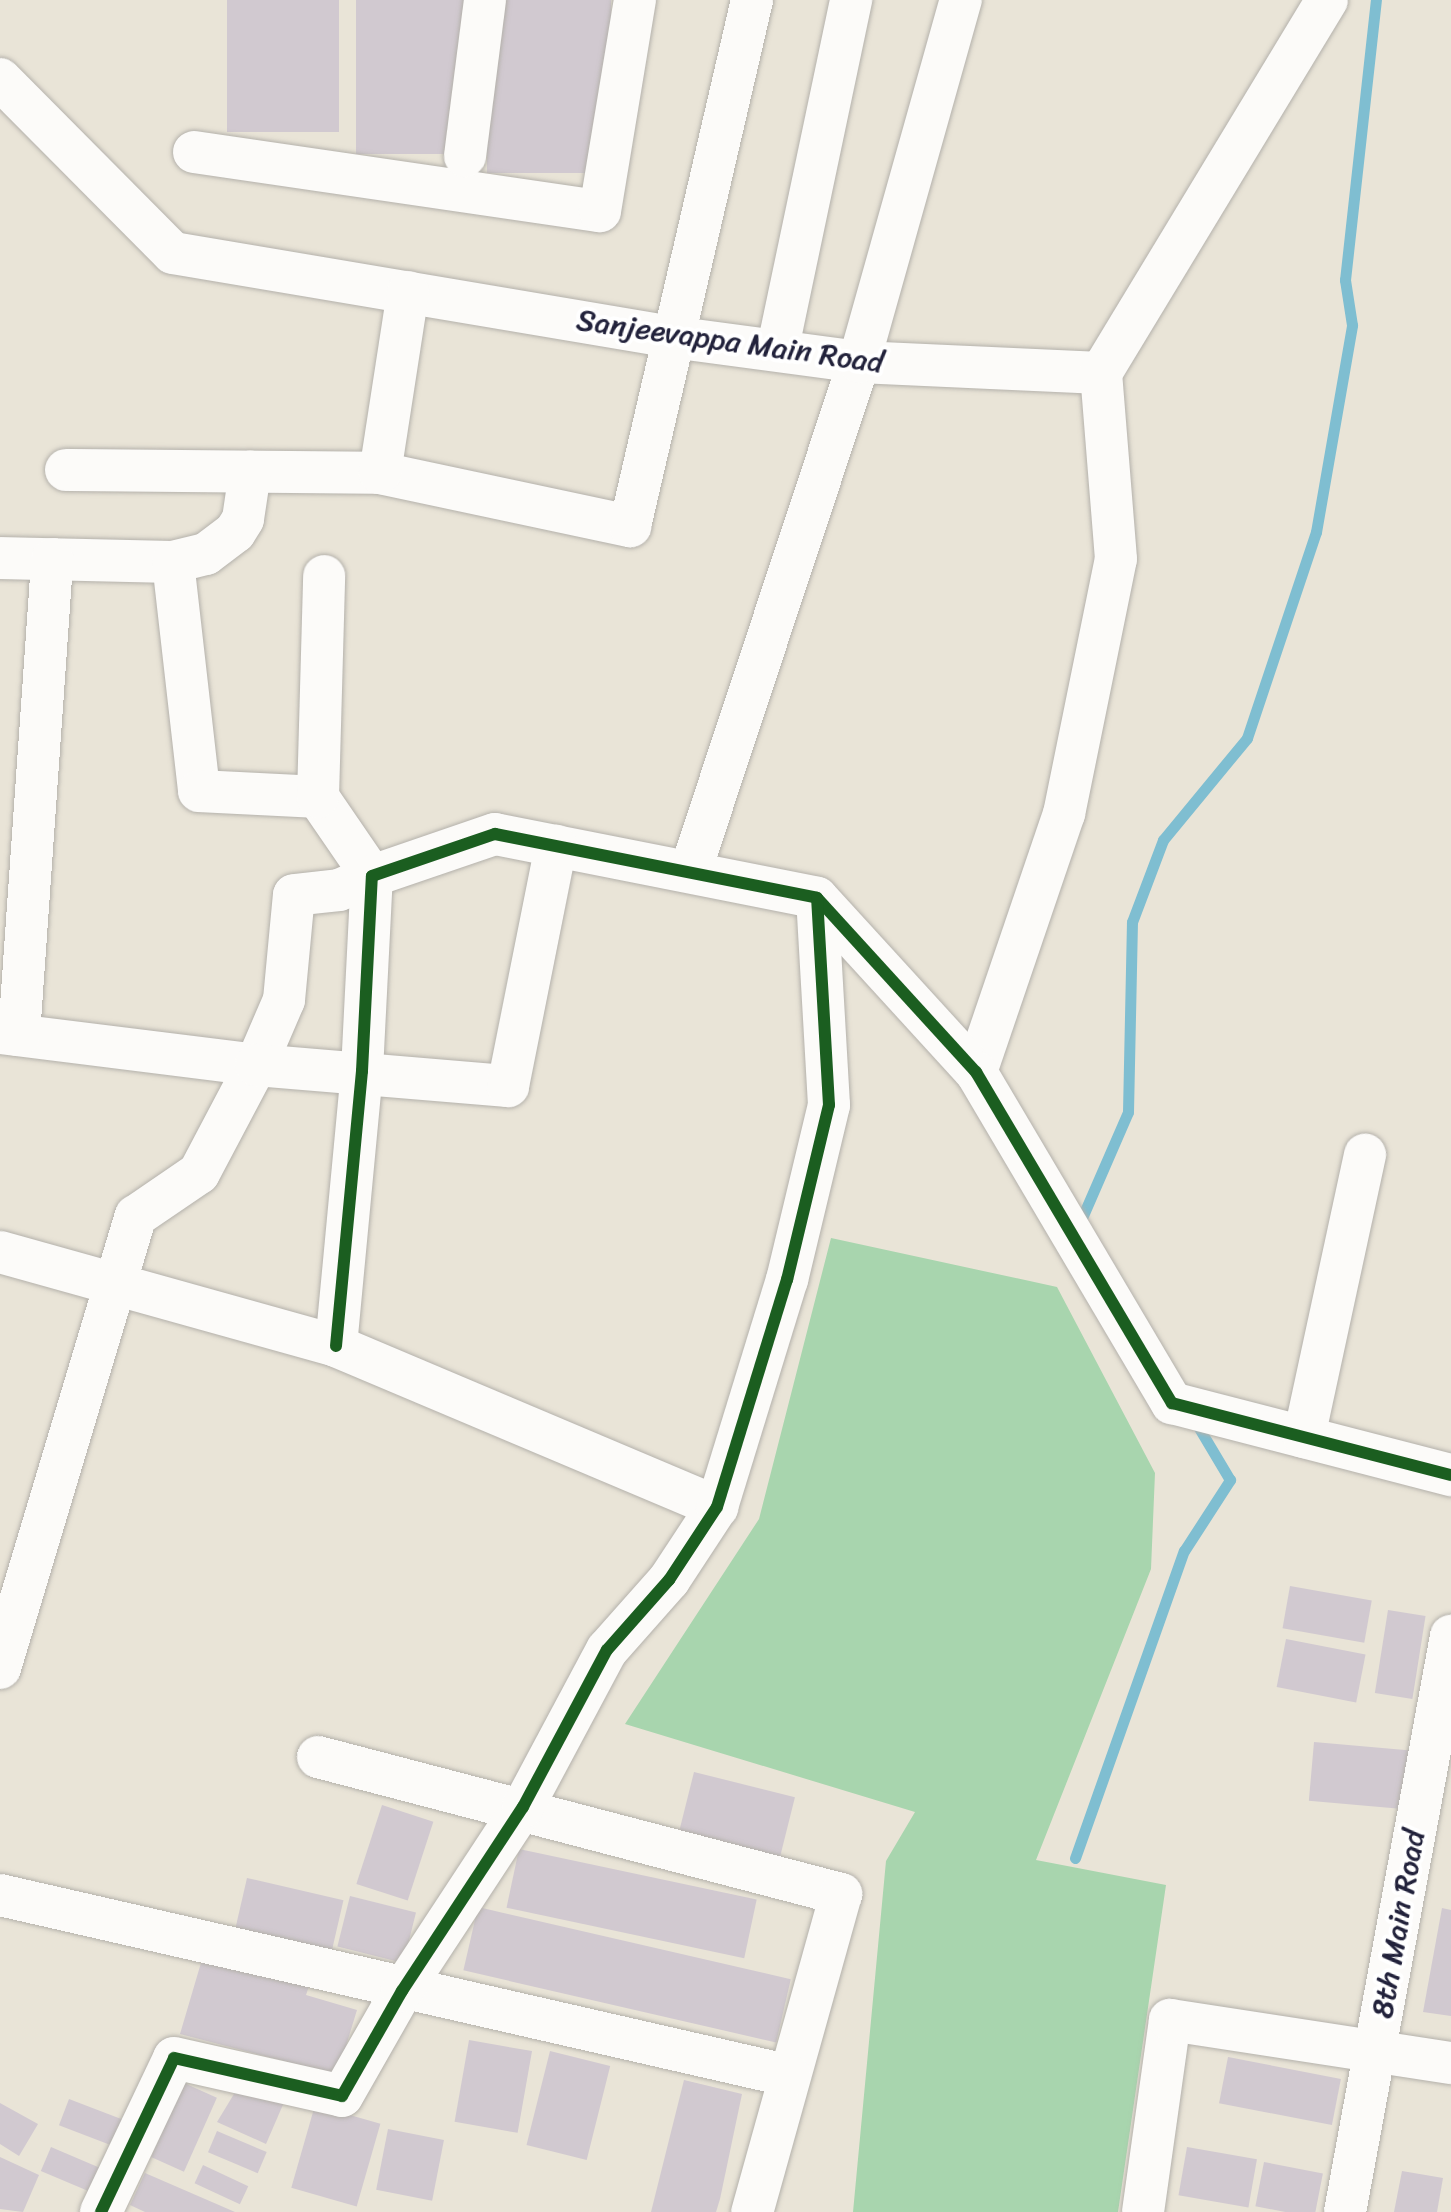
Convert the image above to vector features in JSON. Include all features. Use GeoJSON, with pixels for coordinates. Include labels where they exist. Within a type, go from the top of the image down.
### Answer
{"type":"FeatureCollection","features":[{"type":"Feature","properties":{"kind":"street"},"geometry":{"type":"LineString","coordinates":[[466,156],[485,0]]}},
{"type":"Feature","properties":{"kind":"street"},"geometry":{"type":"LineString","coordinates":[[194,152],[600,211],[635,0]]}},
{"type":"Feature","properties":{"kind":"street"},"geometry":{"type":"LineString","coordinates":[[66,470],[380,473],[630,526],[752,0]]}},
{"type":"Feature","properties":{"kind":"street"},"geometry":{"type":"LineString","coordinates":[[778,347],[851,0]]}},
{"type":"Feature","properties":{"kind":"street"},"geometry":{"type":"LineString","coordinates":[[691,868],[859,362],[962,0]]}},
{"type":"Feature","properties":{"kind":"street"},"geometry":{"type":"LineString","coordinates":[[976,1072],[1064,814],[1116,559],[1101,372],[1327,0]]}},
{"type":"Feature","properties":{"kind":"street","name":"Sanjeevappa Main Road"},"geometry":{"type":"LineString","coordinates":[[0,79],[174,252],[672,337],[778,347],[859,362],[1101,372]]}},
{"type":"Feature","properties":{"kind":"street"},"geometry":{"type":"LineString","coordinates":[[380,473],[408,292]]}},
{"type":"Feature","properties":{"kind":"street"},"geometry":{"type":"LineString","coordinates":[[0,558],[174,562],[206,554],[235,532],[243,519],[250,472]]}},
{"type":"Feature","properties":{"kind":"street"},"geometry":{"type":"LineString","coordinates":[[52,559],[10,1034],[256,1065],[508,1086],[556,846]]}},
{"type":"Feature","properties":{"kind":"street"},"geometry":{"type":"LineString","coordinates":[[174,562],[199,791],[318,797]]}},
{"type":"Feature","properties":{"kind":"street"},"geometry":{"type":"LineString","coordinates":[[324,576],[318,797],[372,876],[362,1071],[336,1346]]}},
{"type":"Feature","properties":{"kind":"street"},"geometry":{"type":"LineString","coordinates":[[0,1668],[136,1216],[199,1174],[256,1065],[284,1000],[294,895],[339,890],[494,834],[691,868],[818,898],[976,1072],[1190,1407],[1451,1475]]}},
{"type":"Feature","properties":{"kind":"street"},"geometry":{"type":"LineString","coordinates":[[100,2212],[174,2058],[342,2096],[402,1991],[523,1807],[607,1650],[669,1580],[716,1507],[786,1280],[828,1105],[818,898]]}},
{"type":"Feature","properties":{"kind":"street"},"geometry":{"type":"LineString","coordinates":[[1304,1436],[1365,1154]]}},
{"type":"Feature","properties":{"kind":"street"},"geometry":{"type":"LineString","coordinates":[[0,1252],[336,1346],[716,1507]]}},
{"type":"Feature","properties":{"kind":"street","name":"8th Main Road"},"geometry":{"type":"LineString","coordinates":[[1345,2212],[1451,1636]]}},
{"type":"Feature","properties":{"kind":"street"},"geometry":{"type":"LineString","coordinates":[[318,1757],[523,1807],[841,1894],[752,2212]]}},
{"type":"Feature","properties":{"kind":"street"},"geometry":{"type":"LineString","coordinates":[[0,1895],[402,1991],[790,2076]]}},
{"type":"Feature","properties":{"kind":"street"},"geometry":{"type":"LineString","coordinates":[[1143,2212],[1170,2020],[1451,2064]]}},
{"type":"Feature","properties":{"kind":"green space"},"geometry":{"type":"Polygon","coordinates":[[[831,1238],[1057,1287],[1155,1473],[1151,1569],[1036,1860],[1166,1885],[1118,2212],[853,2212],[886,1861],[915,1812],[625,1724],[759,1519],[831,1238]]]}},
{"type":"Feature","properties":{"kind":"building"},"geometry":{"type":"Polygon","coordinates":[[[227,0],[339,0],[339,132],[227,132],[227,0]]]}},
{"type":"Feature","properties":{"kind":"building"},"geometry":{"type":"Polygon","coordinates":[[[356,0],[468,0],[468,154],[356,154],[356,0]]]}},
{"type":"Feature","properties":{"kind":"building"},"geometry":{"type":"Polygon","coordinates":[[[487,0],[611,0],[611,173],[487,173],[487,0]]]}},
{"type":"Feature","properties":{"kind":"building"},"geometry":{"type":"Polygon","coordinates":[[[1290,1586],[1372,1600],[1364,1643],[1283,1628],[1290,1586]]]}},
{"type":"Feature","properties":{"kind":"building"},"geometry":{"type":"Polygon","coordinates":[[[1388,1610],[1426,1616],[1412,1699],[1375,1693],[1388,1610]]]}},
{"type":"Feature","properties":{"kind":"building"},"geometry":{"type":"Polygon","coordinates":[[[1286,1639],[1366,1654],[1356,1703],[1277,1687],[1286,1639]]]}},
{"type":"Feature","properties":{"kind":"building"},"geometry":{"type":"Polygon","coordinates":[[[1314,1742],[1411,1750],[1405,1809],[1309,1801],[1314,1742]]]}},
{"type":"Feature","properties":{"kind":"building"},"geometry":{"type":"Polygon","coordinates":[[[694,1772],[795,1797],[778,1863],[678,1838],[694,1772]]]}},
{"type":"Feature","properties":{"kind":"building"},"geometry":{"type":"Polygon","coordinates":[[[382,1805],[433,1822],[408,1901],[356,1884],[382,1805]]]}},
{"type":"Feature","properties":{"kind":"building"},"geometry":{"type":"Polygon","coordinates":[[[519,1849],[757,1900],[744,1958],[507,1908],[519,1849]]]}},
{"type":"Feature","properties":{"kind":"building"},"geometry":{"type":"Polygon","coordinates":[[[247,1878],[343,1900],[332,1951],[235,1929],[247,1878]]]}},
{"type":"Feature","properties":{"kind":"building"},"geometry":{"type":"Polygon","coordinates":[[[350,1896],[416,1912],[403,1963],[337,1946],[350,1896]]]}},
{"type":"Feature","properties":{"kind":"building"},"geometry":{"type":"Polygon","coordinates":[[[478,1907],[791,1979],[776,2043],[463,1970],[478,1907]]]}},
{"type":"Feature","properties":{"kind":"building"},"geometry":{"type":"Polygon","coordinates":[[[1442,1908],[1451,1910],[1451,2016],[1423,2012],[1442,1908]]]}},
{"type":"Feature","properties":{"kind":"building"},"geometry":{"type":"Polygon","coordinates":[[[203,1956],[309,1986],[306,1995],[357,2010],[337,2075],[180,2034],[203,1956]]]}},
{"type":"Feature","properties":{"kind":"building"},"geometry":{"type":"Polygon","coordinates":[[[469,2040],[532,2051],[518,2133],[455,2122],[469,2040]]]}},
{"type":"Feature","properties":{"kind":"building"},"geometry":{"type":"Polygon","coordinates":[[[550,2051],[610,2066],[587,2160],[527,2145],[550,2051]]]}},
{"type":"Feature","properties":{"kind":"building"},"geometry":{"type":"Polygon","coordinates":[[[1228,2057],[1341,2079],[1332,2125],[1219,2103],[1228,2057]]]}},
{"type":"Feature","properties":{"kind":"building"},"geometry":{"type":"Polygon","coordinates":[[[684,2080],[742,2094],[720,2199],[716,2212],[651,2212],[684,2080]]]}},
{"type":"Feature","properties":{"kind":"building"},"geometry":{"type":"Polygon","coordinates":[[[184,2083],[217,2098],[184,2172],[151,2157],[184,2083]]]}},
{"type":"Feature","properties":{"kind":"building"},"geometry":{"type":"Polygon","coordinates":[[[237,2089],[285,2100],[266,2144],[217,2122],[237,2089]]]}},
{"type":"Feature","properties":{"kind":"building"},"geometry":{"type":"Polygon","coordinates":[[[69,2099],[123,2120],[113,2146],[59,2125],[69,2099]]]}},
{"type":"Feature","properties":{"kind":"building"},"geometry":{"type":"Polygon","coordinates":[[[0,2103],[38,2124],[19,2156],[0,2144],[0,2103]]]}},
{"type":"Feature","properties":{"kind":"building"},"geometry":{"type":"Polygon","coordinates":[[[315,2105],[380,2124],[357,2206],[291,2188],[315,2105]]]}},
{"type":"Feature","properties":{"kind":"building"},"geometry":{"type":"Polygon","coordinates":[[[388,2129],[444,2140],[432,2201],[376,2190],[388,2129]]]}},
{"type":"Feature","properties":{"kind":"building"},"geometry":{"type":"Polygon","coordinates":[[[217,2131],[267,2152],[258,2173],[208,2152],[217,2131]]]}},
{"type":"Feature","properties":{"kind":"building"},"geometry":{"type":"Polygon","coordinates":[[[51,2147],[103,2169],[92,2193],[41,2171],[51,2147]]]}},
{"type":"Feature","properties":{"kind":"building"},"geometry":{"type":"Polygon","coordinates":[[[1187,2147],[1257,2159],[1248,2208],[1178,2195],[1187,2147]]]}},
{"type":"Feature","properties":{"kind":"building"},"geometry":{"type":"Polygon","coordinates":[[[0,2157],[39,2175],[23,2212],[0,2209],[0,2157]]]}},
{"type":"Feature","properties":{"kind":"building"},"geometry":{"type":"Polygon","coordinates":[[[1264,2162],[1323,2173],[1315,2212],[1255,2206],[1264,2162]]]}},
{"type":"Feature","properties":{"kind":"building"},"geometry":{"type":"Polygon","coordinates":[[[203,2165],[248,2186],[240,2204],[195,2183],[203,2165]]]}},
{"type":"Feature","properties":{"kind":"building"},"geometry":{"type":"Polygon","coordinates":[[[1402,2171],[1443,2178],[1437,2212],[1394,2212],[1402,2171]]]}},
{"type":"Feature","properties":{"kind":"building"},"geometry":{"type":"Polygon","coordinates":[[[145,2173],[235,2212],[145,2212],[130,2205],[145,2173]]]}},
{"type":"Feature","properties":{"kind":"waterway"},"geometry":{"type":"LineString","coordinates":[[1078,1227],[1128,1112],[1132,922],[1163,840],[1247,738],[1316,532],[1352,325],[1345,280],[1376,0]]}},
{"type":"Feature","properties":{"kind":"waterway"},"geometry":{"type":"LineString","coordinates":[[1075,1858],[1184,1551],[1230,1480],[1196,1423]]}},
{"type":"Feature","properties":{"kind":"cycle path"},"geometry":{"type":"LineString","coordinates":[[336,1346],[362,1071],[372,876],[495,834],[817,898],[976,1072],[1172,1403],[1451,1475]]}},
{"type":"Feature","properties":{"kind":"cycle path"},"geometry":{"type":"LineString","coordinates":[[101,2212],[174,2058],[342,2096],[402,1991],[523,1807],[607,1650],[669,1580],[717,1507],[787,1280],[829,1105],[817,898]]}}]}
